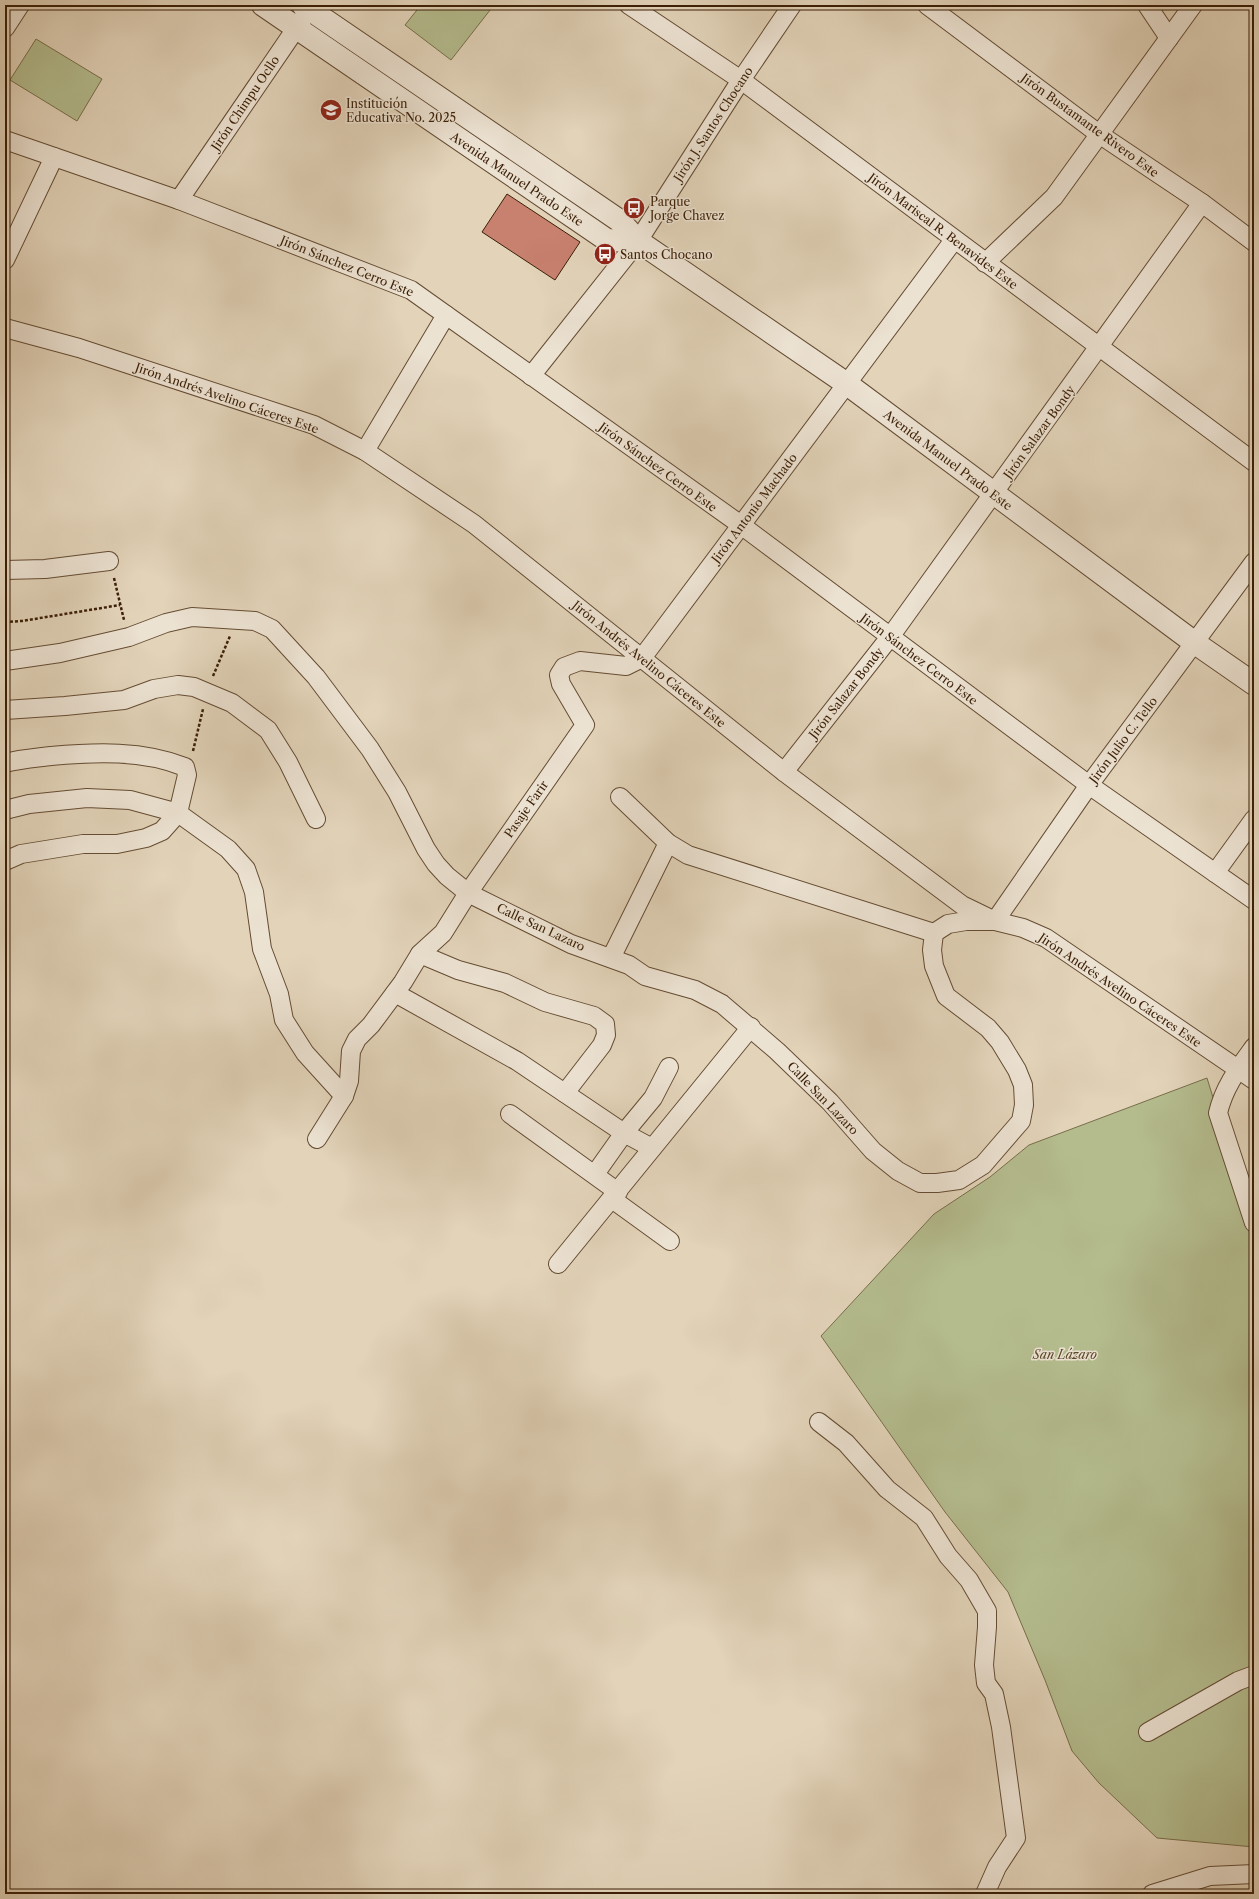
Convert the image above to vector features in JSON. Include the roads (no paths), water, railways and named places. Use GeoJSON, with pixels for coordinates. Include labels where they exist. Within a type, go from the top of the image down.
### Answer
{"type":"FeatureCollection","features":[{"type":"Feature","properties":{"kind":"street"},"geometry":{"type":"LineString","coordinates":[[5,28],[20,5]]}},
{"type":"Feature","properties":{"kind":"street","name":"Avenida Manuel Prado Este"},"geometry":{"type":"LineString","coordinates":[[263,5],[607,240],[638,241]]}},
{"type":"Feature","properties":{"kind":"street","name":"Jirón Mariscal R. Benavides Este"},"geometry":{"type":"LineString","coordinates":[[629,5],[741,80],[1254,462]]}},
{"type":"Feature","properties":{"kind":"street","name":"Jirón J. Santos Chocano"},"geometry":{"type":"LineString","coordinates":[[531,376],[638,241],[741,80],[792,5]]}},
{"type":"Feature","properties":{"kind":"street","name":"Jirón Bustamante Rivero Este"},"geometry":{"type":"LineString","coordinates":[[927,5],[1099,134],[1202,204],[1254,242]]}},
{"type":"Feature","properties":{"kind":"street"},"geometry":{"type":"LineString","coordinates":[[1147,5],[1169,38]]}},
{"type":"Feature","properties":{"kind":"street"},"geometry":{"type":"LineString","coordinates":[[985,263],[1054,197],[1193,5]]}},
{"type":"Feature","properties":{"kind":"street","name":"Avenida Manuel Prado Este"},"geometry":{"type":"LineString","coordinates":[[308,6],[620,221],[638,241],[847,384],[1195,643],[1254,684]]}},
{"type":"Feature","properties":{"kind":"street","name":"Jirón Chimpu Ocllo"},"geometry":{"type":"LineString","coordinates":[[179,200],[296,28],[308,6]]}},
{"type":"Feature","properties":{"kind":"street","name":"Jirón Sánchez Cerro Este"},"geometry":{"type":"LineString","coordinates":[[5,140],[179,200],[411,290],[741,526],[1089,785],[1254,900]]}},
{"type":"Feature","properties":{"kind":"street"},"geometry":{"type":"LineString","coordinates":[[5,260],[54,157]]}},
{"type":"Feature","properties":{"kind":"street","name":"Jirón Salazar Bondy"},"geometry":{"type":"LineString","coordinates":[[784,772],[890,637],[995,494],[1202,204]]}},
{"type":"Feature","properties":{"kind":"street","name":"Jirón Antonio Machado"},"geometry":{"type":"LineString","coordinates":[[584,725],[561,684],[559,675],[564,667],[580,662],[626,666],[642,658],[954,240]]}},
{"type":"Feature","properties":{"kind":"street"},"geometry":{"type":"LineString","coordinates":[[365,450],[446,315]]}},
{"type":"Feature","properties":{"kind":"street","name":"Jirón Andrés Avelino Cáceres Este"},"geometry":{"type":"LineString","coordinates":[[5,328],[79,348],[293,418],[314,426],[365,450],[474,524],[784,772],[962,905],[995,921],[1022,928],[1046,938],[1254,1080]]}},
{"type":"Feature","properties":{"kind":"street"},"geometry":{"type":"LineString","coordinates":[[5,570],[45,569],[109,561]]}},
{"type":"Feature","properties":{"kind":"street","name":"Jirón Julio C. Tello"},"geometry":{"type":"LineString","coordinates":[[995,921],[1089,785],[1254,562]]}},
{"type":"Feature","properties":{"kind":"street","name":"Calle San Lazaro"},"geometry":{"type":"LineString","coordinates":[[5,661],[60,653],[129,637],[166,623],[192,617],[255,621],[272,629],[316,677],[370,749],[396,792],[426,849],[436,864],[468,893],[571,944],[630,966],[645,976],[695,990],[722,1004],[751,1027],[830,1102],[873,1151],[898,1171],[920,1183],[937,1183],[959,1180],[983,1165],[1008,1138],[1021,1121],[1024,1105],[1023,1085],[1010,1058],[988,1028],[946,996],[934,966],[932,950],[934,933]]}},
{"type":"Feature","properties":{"kind":"street"},"geometry":{"type":"LineString","coordinates":[[5,710],[124,700],[154,689],[178,685],[194,687],[232,703],[268,730],[288,762],[316,819]]}},
{"type":"Feature","properties":{"kind":"street","name":"Pasaje Farir"},"geometry":{"type":"LineString","coordinates":[[317,1139],[344,1096],[349,1081],[351,1051],[357,1039],[395,993],[420,954],[443,933],[468,893],[584,725]]}},
{"type":"Feature","properties":{"kind":"street"},"geometry":{"type":"LineString","coordinates":[[5,763],[17,760],[92,752],[155,758],[185,767],[186,775],[178,813],[162,831],[146,838],[117,844],[75,845],[21,854],[5,861]]}},
{"type":"Feature","properties":{"kind":"street"},"geometry":{"type":"LineString","coordinates":[[620,797],[668,843],[688,855],[934,933],[948,924],[966,921],[995,921]]}},
{"type":"Feature","properties":{"kind":"street"},"geometry":{"type":"LineString","coordinates":[[5,810],[29,804],[87,798],[130,800],[178,813],[228,849],[246,869],[254,892],[262,949],[279,994],[284,1020],[305,1053],[344,1096]]}},
{"type":"Feature","properties":{"kind":"street"},"geometry":{"type":"LineString","coordinates":[[1215,873],[1254,819]]}},
{"type":"Feature","properties":{"kind":"street"},"geometry":{"type":"LineString","coordinates":[[611,958],[668,843]]}},
{"type":"Feature","properties":{"kind":"street"},"geometry":{"type":"LineString","coordinates":[[420,954],[458,970],[505,983],[545,1002],[594,1016],[605,1024],[606,1035],[602,1044],[565,1093]]}},
{"type":"Feature","properties":{"kind":"street"},"geometry":{"type":"LineString","coordinates":[[395,993],[518,1061],[624,1133],[652,1148]]}},
{"type":"Feature","properties":{"kind":"street"},"geometry":{"type":"LineString","coordinates":[[558,1264],[615,1196],[652,1148],[751,1027]]}},
{"type":"Feature","properties":{"kind":"street"},"geometry":{"type":"LineString","coordinates":[[1254,1047],[1222,1096],[1218,1113],[1254,1222]]}},
{"type":"Feature","properties":{"kind":"street"},"geometry":{"type":"LineString","coordinates":[[595,1174],[624,1133],[653,1098],[669,1067]]}},
{"type":"Feature","properties":{"kind":"street"},"geometry":{"type":"LineString","coordinates":[[510,1114],[595,1174],[615,1196],[670,1241]]}},
{"type":"Feature","properties":{"kind":"street"},"geometry":{"type":"LineString","coordinates":[[819,1422],[846,1443],[887,1489],[924,1518],[948,1556],[969,1580],[987,1612],[984,1665],[986,1683],[994,1694],[1001,1727],[1016,1838],[997,1867],[985,1894]]}},
{"type":"Feature","properties":{"kind":"street"},"geometry":{"type":"LineString","coordinates":[[1148,1732],[1238,1681],[1254,1675]]}},
{"type":"Feature","properties":{"kind":"street"},"geometry":{"type":"LineString","coordinates":[[1152,1894],[1210,1876],[1254,1874]]}},
{"type":"Feature","properties":{"kind":"place","name":"Institución Educativa No. 2025"},"geometry":{"type":"Point","coordinates":[331,110]}},
{"type":"Feature","properties":{"kind":"place","name":"Parque Jorge Chavez"},"geometry":{"type":"Point","coordinates":[634,208]}},
{"type":"Feature","properties":{"kind":"place","name":"Santos Chocano"},"geometry":{"type":"Point","coordinates":[605,254]}},
{"type":"Feature","properties":{"kind":"park label","name":"San Lázaro"},"geometry":{"type":"Point","coordinates":[1065,1354]}}]}
